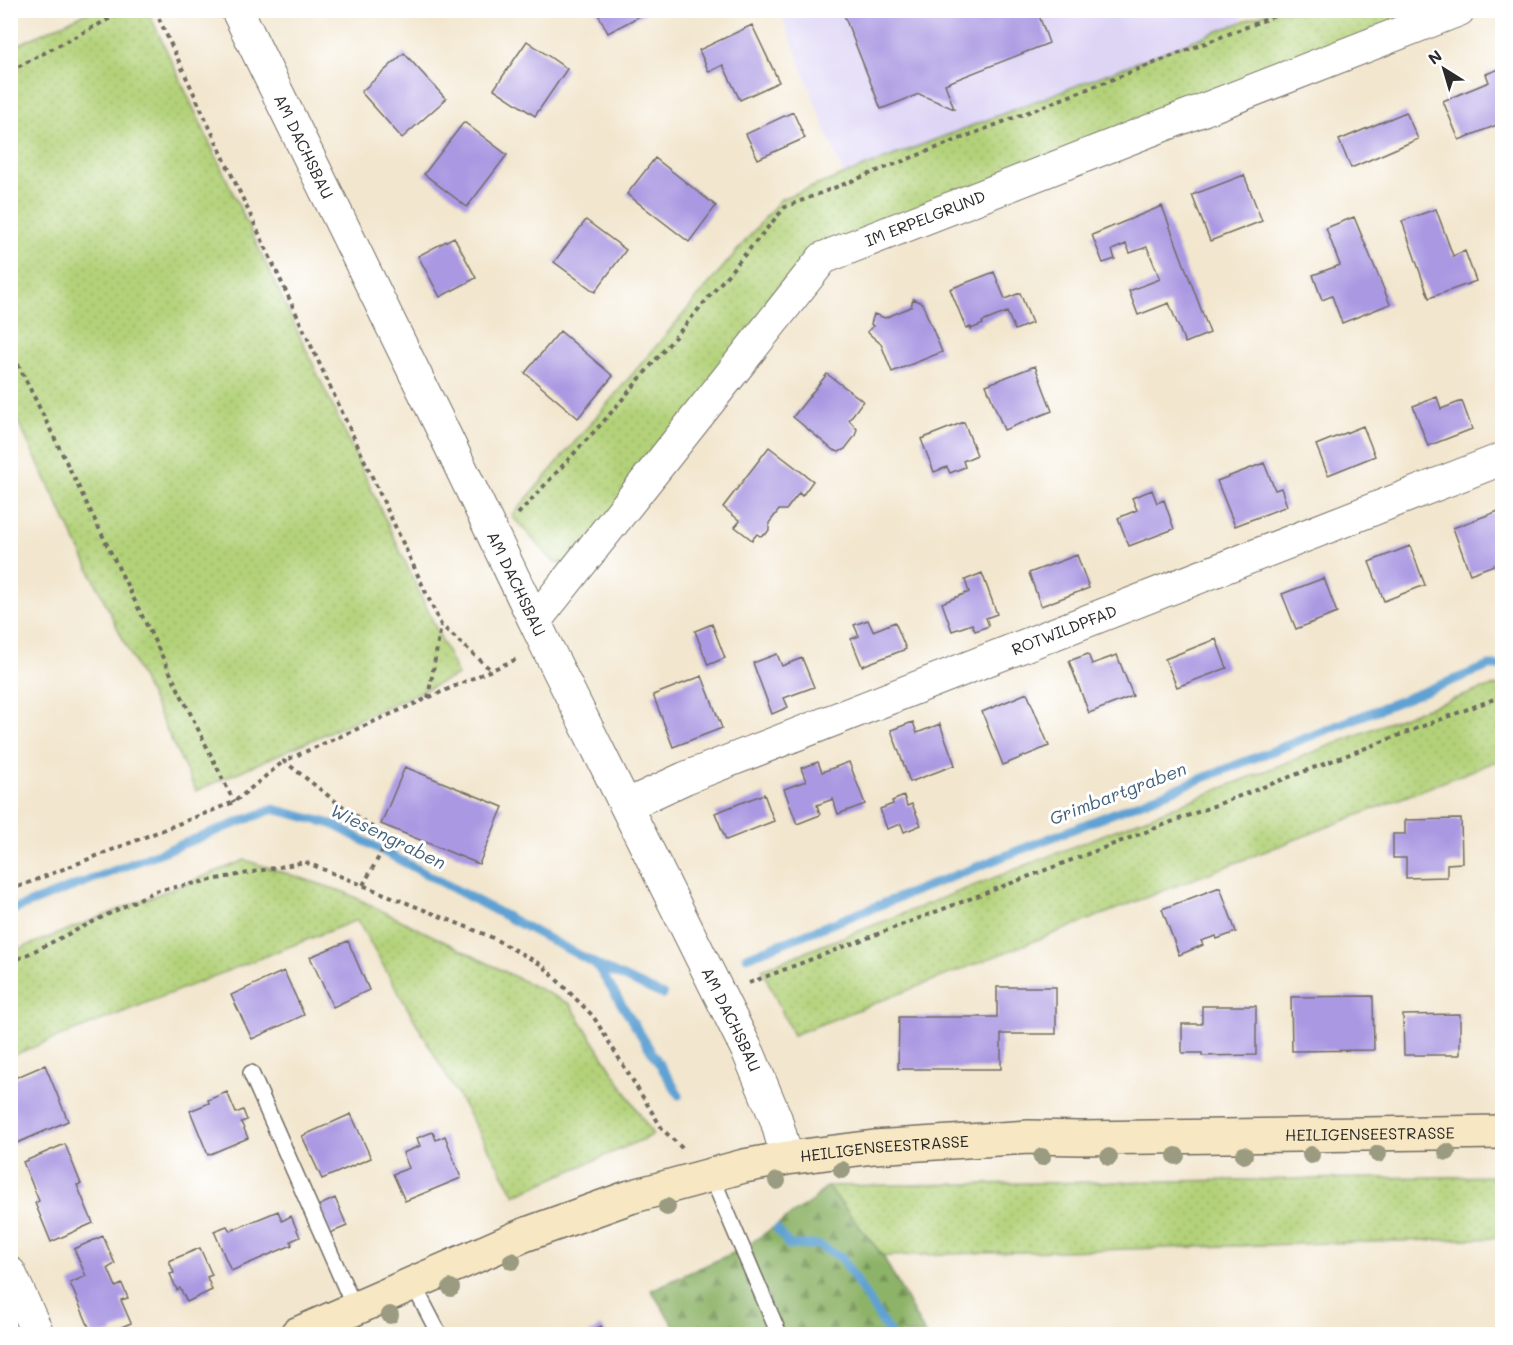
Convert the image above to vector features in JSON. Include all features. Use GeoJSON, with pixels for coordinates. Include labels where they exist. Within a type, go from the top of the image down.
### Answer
{"type":"FeatureCollection","features":[{"type":"Feature","properties":{"kind":"main road","name":"HEILIGENSEESTRASSE"},"geometry":{"type":"LineString","coordinates":[[297,1335],[524,1235],[630,1197],[744,1166],[787,1158],[874,1147],[1029,1137],[1503,1132]]}},
{"type":"Feature","properties":{"kind":"street","name":"AM DACHSBAU"},"geometry":{"type":"LineString","coordinates":[[237,10],[540,633],[721,994],[776,1119],[787,1158]]}},
{"type":"Feature","properties":{"kind":"street","name":"IM ERPELGRUND"},"geometry":{"type":"LineString","coordinates":[[540,633],[823,258],[1459,10]]}},
{"type":"Feature","properties":{"kind":"street","name":"ROTWILDPFAD"},"geometry":{"type":"LineString","coordinates":[[627,805],[685,778],[1503,459]]}},
{"type":"Feature","properties":{"kind":"street"},"geometry":{"type":"LineString","coordinates":[[10,1273],[38,1335]]}},
{"type":"Feature","properties":{"kind":"lane"},"geometry":{"type":"LineString","coordinates":[[251,1073],[355,1309]]}},
{"type":"Feature","properties":{"kind":"lane"},"geometry":{"type":"LineString","coordinates":[[711,1175],[779,1335]]}},
{"type":"Feature","properties":{"kind":"lane"},"geometry":{"type":"LineString","coordinates":[[413,1284],[439,1335]]}},
{"type":"Feature","properties":{"kind":"path"},"geometry":{"type":"LineString","coordinates":[[10,71],[126,10]]}},
{"type":"Feature","properties":{"kind":"path"},"geometry":{"type":"LineString","coordinates":[[155,10],[441,625],[491,670]]}},
{"type":"Feature","properties":{"kind":"path"},"geometry":{"type":"LineString","coordinates":[[10,348],[234,802]]}},
{"type":"Feature","properties":{"kind":"path"},"geometry":{"type":"LineString","coordinates":[[428,698],[441,625]]}},
{"type":"Feature","properties":{"kind":"path"},"geometry":{"type":"LineString","coordinates":[[10,890],[234,802],[284,762],[491,670],[540,633]]}},
{"type":"Feature","properties":{"kind":"path"},"geometry":{"type":"LineString","coordinates":[[721,994],[1503,696]]}},
{"type":"Feature","properties":{"kind":"path"},"geometry":{"type":"LineString","coordinates":[[284,762],[389,838],[363,885]]}},
{"type":"Feature","properties":{"kind":"path"},"geometry":{"type":"LineString","coordinates":[[10,963],[155,891],[305,862],[489,936],[542,964],[593,1016],[663,1130],[711,1175]]}},
{"type":"Feature","properties":{"kind":"shaded area"},"geometry":{"type":"Polygon","coordinates":[[[1239,10],[1243,21],[843,175],[780,11],[1239,10]]]}},
{"type":"Feature","properties":{"kind":"green space"},"geometry":{"type":"Polygon","coordinates":[[[90,11],[148,11],[458,675],[196,791],[11,407],[11,48],[90,11]]]}},
{"type":"Feature","properties":{"kind":"green space"},"geometry":{"type":"Polygon","coordinates":[[[1270,11],[1433,11],[861,232],[566,565],[553,561],[512,516],[781,199],[1270,11]]]}},
{"type":"Feature","properties":{"kind":"green space"},"geometry":{"type":"Polygon","coordinates":[[[1502,685],[1502,759],[793,1035],[762,969],[1415,712],[1486,688],[1502,685]]]}},
{"type":"Feature","properties":{"kind":"green space"},"geometry":{"type":"Polygon","coordinates":[[[245,860],[344,892],[570,1004],[653,1135],[515,1195],[357,920],[11,1056],[11,952],[245,860]]]}},
{"type":"Feature","properties":{"kind":"green space"},"geometry":{"type":"Polygon","coordinates":[[[1502,1176],[1502,1238],[883,1256],[827,1186],[1502,1176]]]}},
{"type":"Feature","properties":{"kind":"green space"},"geometry":{"type":"Polygon","coordinates":[[[827,1186],[883,1256],[925,1334],[679,1334],[651,1290],[742,1249],[812,1201],[827,1186]]]}},
{"type":"Feature","properties":{"kind":"building"},"geometry":{"type":"Polygon","coordinates":[[[596,10],[651,10],[608,33],[596,10]]]}},
{"type":"Feature","properties":{"kind":"building"},"geometry":{"type":"Polygon","coordinates":[[[842,10],[916,10],[918,16],[932,10],[1037,10],[1049,43],[945,84],[954,109],[919,94],[881,109],[842,10]]]}},
{"type":"Feature","properties":{"kind":"building"},"geometry":{"type":"Polygon","coordinates":[[[1116,10],[1136,10],[1136,11],[1118,17],[1116,10]]]}},
{"type":"Feature","properties":{"kind":"building"},"geometry":{"type":"Polygon","coordinates":[[[752,25],[779,82],[740,100],[723,65],[709,72],[699,50],[752,25]]]}},
{"type":"Feature","properties":{"kind":"building"},"geometry":{"type":"Polygon","coordinates":[[[527,41],[567,69],[535,116],[494,89],[527,41]]]}},
{"type":"Feature","properties":{"kind":"building"},"geometry":{"type":"Polygon","coordinates":[[[404,53],[446,99],[402,138],[361,92],[404,53]]]}},
{"type":"Feature","properties":{"kind":"building"},"geometry":{"type":"Polygon","coordinates":[[[1502,68],[1502,109],[1500,110],[1502,123],[1459,140],[1443,101],[1489,82],[1486,74],[1502,68]]]}},
{"type":"Feature","properties":{"kind":"building"},"geometry":{"type":"Polygon","coordinates":[[[793,112],[805,138],[758,159],[746,134],[793,112]]]}},
{"type":"Feature","properties":{"kind":"building"},"geometry":{"type":"Polygon","coordinates":[[[1406,112],[1418,139],[1351,168],[1339,140],[1406,112]]]}},
{"type":"Feature","properties":{"kind":"building"},"geometry":{"type":"Polygon","coordinates":[[[464,122],[507,155],[467,207],[424,174],[464,122]]]}},
{"type":"Feature","properties":{"kind":"building"},"geometry":{"type":"Polygon","coordinates":[[[655,158],[716,206],[689,242],[627,194],[655,158]]]}},
{"type":"Feature","properties":{"kind":"building"},"geometry":{"type":"Polygon","coordinates":[[[1244,175],[1262,221],[1210,241],[1192,195],[1244,175]]]}},
{"type":"Feature","properties":{"kind":"building"},"geometry":{"type":"Polygon","coordinates":[[[1162,206],[1210,333],[1185,343],[1169,303],[1138,315],[1129,291],[1160,279],[1147,247],[1130,253],[1126,244],[1112,250],[1115,259],[1103,263],[1092,235],[1162,206]]]}},
{"type":"Feature","properties":{"kind":"building"},"geometry":{"type":"Polygon","coordinates":[[[1436,209],[1453,256],[1465,251],[1476,281],[1429,298],[1402,221],[1436,209]]]}},
{"type":"Feature","properties":{"kind":"building"},"geometry":{"type":"Polygon","coordinates":[[[1354,217],[1390,304],[1342,323],[1332,296],[1322,300],[1313,275],[1340,265],[1326,228],[1354,217]]]}},
{"type":"Feature","properties":{"kind":"building"},"geometry":{"type":"Polygon","coordinates":[[[586,220],[626,250],[595,292],[554,262],[586,220]]]}},
{"type":"Feature","properties":{"kind":"building"},"geometry":{"type":"Polygon","coordinates":[[[454,237],[476,278],[440,297],[418,256],[454,237]]]}},
{"type":"Feature","properties":{"kind":"building"},"geometry":{"type":"Polygon","coordinates":[[[994,272],[1005,299],[1020,293],[1032,323],[1015,330],[1007,312],[971,329],[971,327],[966,328],[950,289],[994,272]]]}},
{"type":"Feature","properties":{"kind":"building"},"geometry":{"type":"Polygon","coordinates":[[[913,299],[922,303],[942,352],[892,372],[881,344],[867,332],[873,326],[871,324],[874,314],[885,318],[911,307],[913,299]]]}},
{"type":"Feature","properties":{"kind":"building"},"geometry":{"type":"Polygon","coordinates":[[[560,331],[613,376],[578,418],[525,373],[560,331]]]}},
{"type":"Feature","properties":{"kind":"building"},"geometry":{"type":"Polygon","coordinates":[[[1035,366],[1052,411],[1004,430],[986,385],[1035,366]]]}},
{"type":"Feature","properties":{"kind":"building"},"geometry":{"type":"Polygon","coordinates":[[[827,374],[863,401],[849,420],[857,429],[855,436],[845,449],[839,452],[833,450],[793,417],[827,374]]]}},
{"type":"Feature","properties":{"kind":"building"},"geometry":{"type":"Polygon","coordinates":[[[1437,397],[1441,409],[1462,401],[1472,429],[1428,446],[1413,406],[1437,397]]]}},
{"type":"Feature","properties":{"kind":"building"},"geometry":{"type":"Polygon","coordinates":[[[964,422],[977,455],[963,461],[965,467],[950,473],[947,467],[934,472],[921,439],[964,422]]]}},
{"type":"Feature","properties":{"kind":"building"},"geometry":{"type":"Polygon","coordinates":[[[1363,426],[1375,456],[1328,475],[1316,445],[1363,426]]]}},
{"type":"Feature","properties":{"kind":"building"},"geometry":{"type":"Polygon","coordinates":[[[769,447],[813,481],[802,496],[799,493],[786,510],[779,510],[769,523],[769,530],[766,534],[760,536],[757,534],[752,540],[735,527],[740,521],[723,507],[769,447]]]}},
{"type":"Feature","properties":{"kind":"building"},"geometry":{"type":"Polygon","coordinates":[[[1264,463],[1275,490],[1281,488],[1287,506],[1235,526],[1217,481],[1264,463]]]}},
{"type":"Feature","properties":{"kind":"building"},"geometry":{"type":"Polygon","coordinates":[[[1152,490],[1157,503],[1164,500],[1174,529],[1129,546],[1118,518],[1137,510],[1132,498],[1152,490]]]}},
{"type":"Feature","properties":{"kind":"building"},"geometry":{"type":"Polygon","coordinates":[[[1501,510],[1502,562],[1470,574],[1453,528],[1501,510]]]}},
{"type":"Feature","properties":{"kind":"building"},"geometry":{"type":"Polygon","coordinates":[[[1410,546],[1425,585],[1384,601],[1369,562],[1410,546]]]}},
{"type":"Feature","properties":{"kind":"building"},"geometry":{"type":"Polygon","coordinates":[[[1077,555],[1089,588],[1041,606],[1029,573],[1077,555]]]}},
{"type":"Feature","properties":{"kind":"building"},"geometry":{"type":"Polygon","coordinates":[[[982,573],[997,614],[986,618],[989,626],[975,631],[972,624],[952,631],[942,603],[969,592],[965,580],[982,573]]]}},
{"type":"Feature","properties":{"kind":"building"},"geometry":{"type":"Polygon","coordinates":[[[1324,578],[1337,613],[1296,629],[1282,594],[1324,578]]]}},
{"type":"Feature","properties":{"kind":"building"},"geometry":{"type":"Polygon","coordinates":[[[868,620],[873,631],[895,622],[906,649],[862,666],[851,639],[859,636],[854,625],[868,620]]]}},
{"type":"Feature","properties":{"kind":"building"},"geometry":{"type":"Polygon","coordinates":[[[712,624],[725,658],[708,665],[695,631],[712,624]]]}},
{"type":"Feature","properties":{"kind":"building"},"geometry":{"type":"Polygon","coordinates":[[[1216,639],[1227,668],[1177,687],[1165,659],[1216,639]]]}},
{"type":"Feature","properties":{"kind":"building"},"geometry":{"type":"Polygon","coordinates":[[[777,654],[782,666],[802,658],[814,687],[784,698],[788,707],[772,714],[753,663],[777,654]]]}},
{"type":"Feature","properties":{"kind":"building"},"geometry":{"type":"Polygon","coordinates":[[[1088,654],[1092,664],[1117,655],[1133,696],[1089,713],[1069,661],[1088,654]]]}},
{"type":"Feature","properties":{"kind":"building"},"geometry":{"type":"Polygon","coordinates":[[[702,676],[722,728],[673,747],[653,695],[702,676]]]}},
{"type":"Feature","properties":{"kind":"building"},"geometry":{"type":"Polygon","coordinates":[[[1027,693],[1049,746],[1003,765],[982,712],[1027,693]]]}},
{"type":"Feature","properties":{"kind":"building"},"geometry":{"type":"Polygon","coordinates":[[[913,722],[917,733],[940,724],[955,765],[910,782],[891,730],[913,722]]]}},
{"type":"Feature","properties":{"kind":"building"},"geometry":{"type":"Polygon","coordinates":[[[818,762],[822,772],[849,762],[865,804],[838,814],[833,799],[817,805],[820,815],[797,824],[784,789],[806,781],[801,768],[818,762]]]}},
{"type":"Feature","properties":{"kind":"building"},"geometry":{"type":"Polygon","coordinates":[[[405,767],[503,807],[479,864],[381,824],[405,767]]]}},
{"type":"Feature","properties":{"kind":"building"},"geometry":{"type":"Polygon","coordinates":[[[764,794],[774,821],[726,840],[715,813],[764,794]]]}},
{"type":"Feature","properties":{"kind":"building"},"geometry":{"type":"Polygon","coordinates":[[[904,796],[907,806],[912,804],[921,825],[904,832],[901,824],[887,829],[880,809],[904,796]]]}},
{"type":"Feature","properties":{"kind":"building"},"geometry":{"type":"Polygon","coordinates":[[[1500,815],[1502,815],[1502,837],[1500,837],[1500,815]]]}},
{"type":"Feature","properties":{"kind":"building"},"geometry":{"type":"Polygon","coordinates":[[[1461,819],[1462,863],[1447,864],[1447,877],[1406,878],[1406,858],[1393,858],[1393,834],[1405,834],[1405,820],[1461,819]]]}},
{"type":"Feature","properties":{"kind":"building"},"geometry":{"type":"Polygon","coordinates":[[[1220,887],[1236,932],[1217,939],[1216,936],[1201,941],[1203,945],[1179,955],[1162,909],[1220,887]]]}},
{"type":"Feature","properties":{"kind":"building"},"geometry":{"type":"Polygon","coordinates":[[[1499,937],[1502,937],[1502,980],[1499,980],[1499,937]]]}},
{"type":"Feature","properties":{"kind":"building"},"geometry":{"type":"Polygon","coordinates":[[[348,941],[369,990],[333,1007],[310,957],[348,941]]]}},
{"type":"Feature","properties":{"kind":"building"},"geometry":{"type":"Polygon","coordinates":[[[284,971],[304,1015],[252,1039],[231,995],[284,971]]]}},
{"type":"Feature","properties":{"kind":"building"},"geometry":{"type":"Polygon","coordinates":[[[997,987],[1056,987],[1056,1034],[1001,1034],[1001,1069],[898,1069],[899,1017],[997,1017],[997,987]]]}},
{"type":"Feature","properties":{"kind":"building"},"geometry":{"type":"Polygon","coordinates":[[[1373,996],[1374,1050],[1292,1051],[1291,997],[1373,996]]]}},
{"type":"Feature","properties":{"kind":"building"},"geometry":{"type":"Polygon","coordinates":[[[1202,1006],[1256,1006],[1256,1055],[1202,1056],[1202,1053],[1182,1053],[1182,1024],[1202,1024],[1202,1006]]]}},
{"type":"Feature","properties":{"kind":"building"},"geometry":{"type":"Polygon","coordinates":[[[1460,1014],[1460,1055],[1404,1055],[1403,1015],[1460,1014]]]}},
{"type":"Feature","properties":{"kind":"building"},"geometry":{"type":"Polygon","coordinates":[[[45,1065],[68,1121],[10,1146],[10,1080],[45,1065]]]}},
{"type":"Feature","properties":{"kind":"building"},"geometry":{"type":"Polygon","coordinates":[[[227,1092],[236,1113],[243,1110],[247,1120],[241,1122],[248,1138],[208,1155],[190,1111],[227,1092]]]}},
{"type":"Feature","properties":{"kind":"building"},"geometry":{"type":"Polygon","coordinates":[[[351,1114],[371,1158],[322,1179],[302,1136],[351,1114]]]}},
{"type":"Feature","properties":{"kind":"building"},"geometry":{"type":"Polygon","coordinates":[[[433,1132],[436,1140],[445,1136],[461,1178],[405,1201],[393,1174],[409,1168],[403,1153],[420,1146],[417,1138],[433,1132]]]}},
{"type":"Feature","properties":{"kind":"building"},"geometry":{"type":"Polygon","coordinates":[[[65,1144],[81,1184],[77,1185],[93,1223],[51,1242],[35,1203],[39,1201],[23,1162],[65,1144]]]}},
{"type":"Feature","properties":{"kind":"building"},"geometry":{"type":"Polygon","coordinates":[[[335,1198],[347,1226],[330,1233],[318,1206],[335,1198]]]}},
{"type":"Feature","properties":{"kind":"building"},"geometry":{"type":"Polygon","coordinates":[[[278,1211],[282,1221],[291,1216],[300,1237],[291,1241],[292,1245],[231,1271],[214,1231],[227,1226],[230,1231],[278,1211]]]}},
{"type":"Feature","properties":{"kind":"building"},"geometry":{"type":"Polygon","coordinates":[[[103,1236],[115,1264],[108,1268],[116,1287],[122,1284],[128,1298],[121,1300],[131,1323],[110,1334],[92,1334],[70,1283],[86,1276],[74,1249],[103,1236]]]}},
{"type":"Feature","properties":{"kind":"building"},"geometry":{"type":"Polygon","coordinates":[[[200,1248],[212,1275],[207,1277],[212,1290],[187,1302],[180,1288],[177,1290],[170,1274],[174,1273],[169,1261],[200,1248]]]}},
{"type":"Feature","properties":{"kind":"building"},"geometry":{"type":"Polygon","coordinates":[[[601,1326],[607,1334],[588,1334],[601,1326]]]}},
{"type":"Feature","properties":{"kind":"waterway","name":"Grimbartgraben"},"geometry":{"type":"LineString","coordinates":[[747,957],[1489,666],[1502,666]]}},
{"type":"Feature","properties":{"kind":"waterway","name":"Wiesengraben"},"geometry":{"type":"LineString","coordinates":[[10,911],[273,809],[332,824],[596,964],[679,1095]]}},
{"type":"Feature","properties":{"kind":"waterway","name":"Grimbartgraben"},"geometry":{"type":"LineString","coordinates":[[597,965],[663,995]]}},
{"type":"Feature","properties":{"kind":"waterway","name":"Wiesengraben"},"geometry":{"type":"LineString","coordinates":[[777,1229],[789,1245],[818,1245],[841,1257],[890,1334]]}}]}
